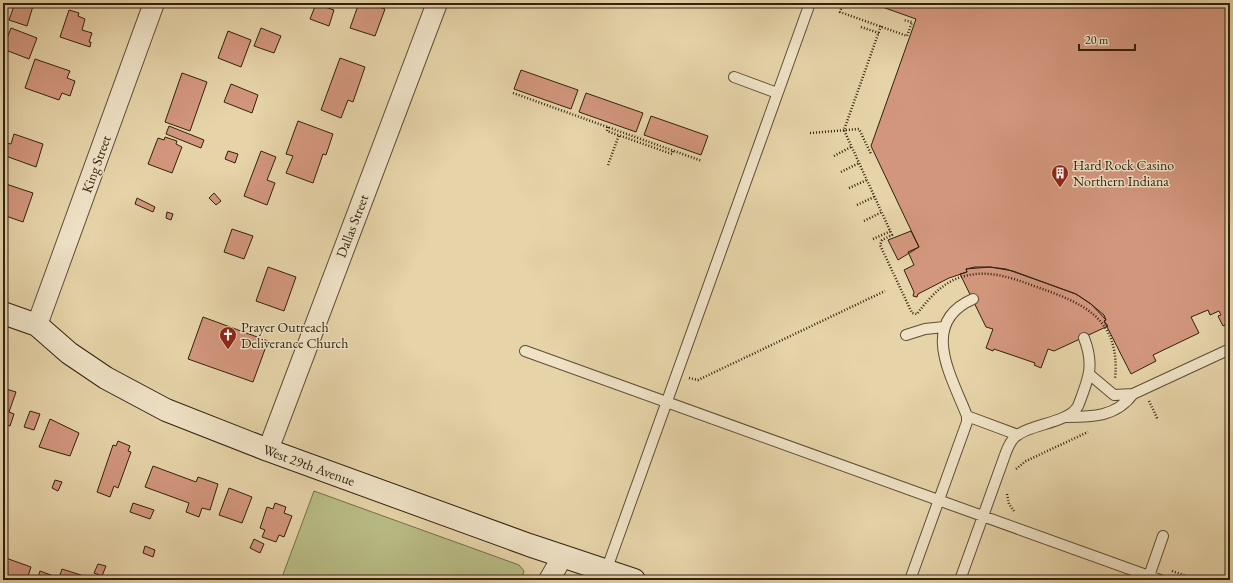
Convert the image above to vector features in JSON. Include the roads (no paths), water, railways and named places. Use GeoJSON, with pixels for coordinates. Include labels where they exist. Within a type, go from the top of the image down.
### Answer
{"type":"FeatureCollection","features":[{"type":"Feature","properties":{"kind":"street","name":"King Street"},"geometry":{"type":"LineString","coordinates":[[37,325],[154,3]]}},
{"type":"Feature","properties":{"kind":"street","name":"Dallas Street"},"geometry":{"type":"LineString","coordinates":[[268,450],[437,3]]}},
{"type":"Feature","properties":{"kind":"street","name":"West 29th Avenue"},"geometry":{"type":"LineString","coordinates":[[3,312],[37,325],[70,353],[106,378],[136,396],[166,410],[268,450],[634,580]]}},
{"type":"Feature","properties":{"kind":"street"},"geometry":{"type":"LineString","coordinates":[[549,580],[563,556]]}},
{"type":"Feature","properties":{"kind":"lane"},"geometry":{"type":"LineString","coordinates":[[606,571],[810,3]]}},
{"type":"Feature","properties":{"kind":"lane"},"geometry":{"type":"LineString","coordinates":[[734,76],[778,93]]}},
{"type":"Feature","properties":{"kind":"lane"},"geometry":{"type":"LineString","coordinates":[[910,580],[962,437],[967,416],[942,349],[944,327],[949,317],[957,308],[973,299]]}},
{"type":"Feature","properties":{"kind":"lane"},"geometry":{"type":"LineString","coordinates":[[906,335],[925,329],[944,327]]}},
{"type":"Feature","properties":{"kind":"lane"},"geometry":{"type":"LineString","coordinates":[[960,580],[1008,448],[1018,435],[1077,409],[1089,374],[1090,356],[1084,338]]}},
{"type":"Feature","properties":{"kind":"lane"},"geometry":{"type":"LineString","coordinates":[[1089,374],[1111,393],[1120,396],[1133,394],[1230,349]]}},
{"type":"Feature","properties":{"kind":"lane"},"geometry":{"type":"LineString","coordinates":[[525,351],[1160,580]]}},
{"type":"Feature","properties":{"kind":"lane"},"geometry":{"type":"LineString","coordinates":[[1064,416],[1100,416],[1125,404],[1133,394]]}},
{"type":"Feature","properties":{"kind":"lane"},"geometry":{"type":"LineString","coordinates":[[967,416],[1018,435]]}},
{"type":"Feature","properties":{"kind":"lane"},"geometry":{"type":"LineString","coordinates":[[1149,576],[1163,536]]}},
{"type":"Feature","properties":{"kind":"place","name":"Hard Rock Casino Northern Indiana"},"geometry":{"type":"Point","coordinates":[1060,188]}},
{"type":"Feature","properties":{"kind":"place","name":"Prayer Outreach Deliverance Church"},"geometry":{"type":"Point","coordinates":[228,350]}}]}
